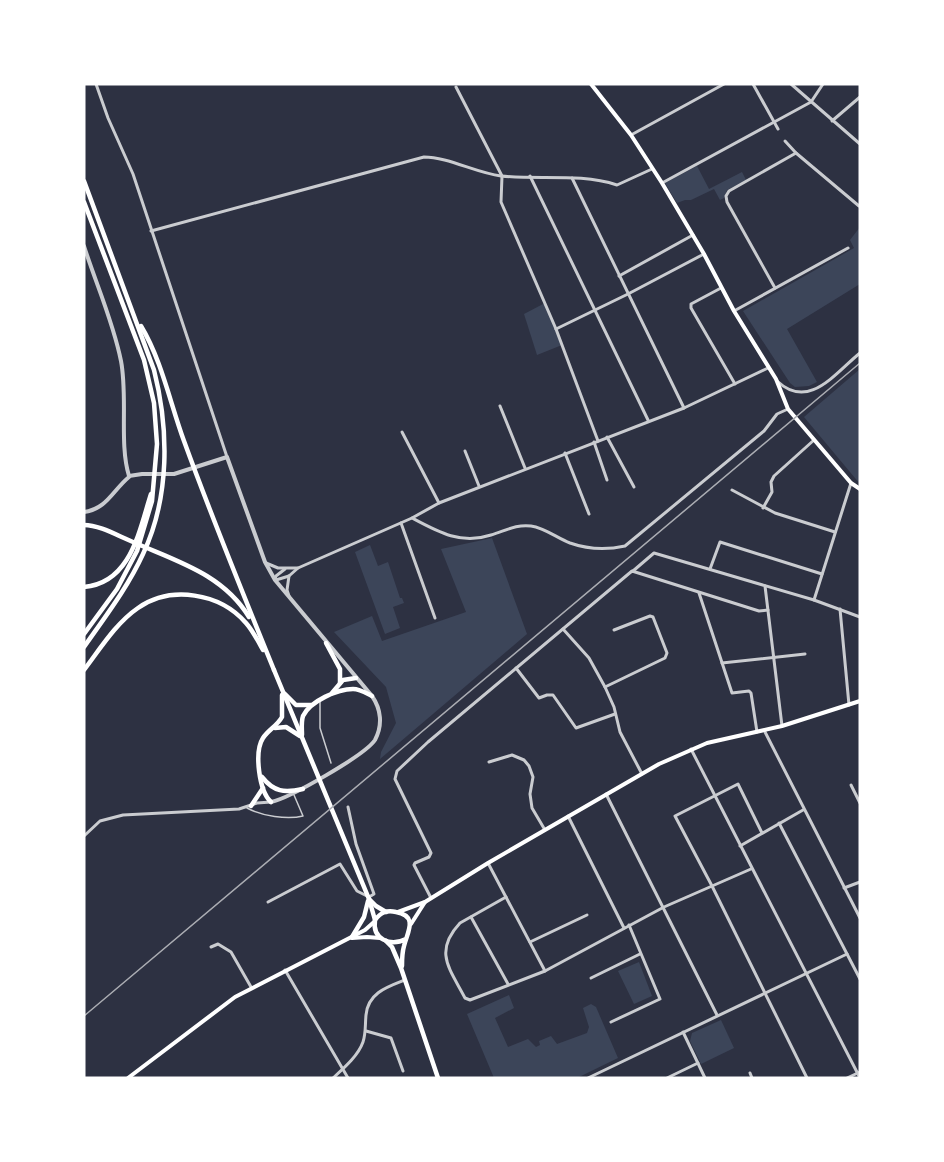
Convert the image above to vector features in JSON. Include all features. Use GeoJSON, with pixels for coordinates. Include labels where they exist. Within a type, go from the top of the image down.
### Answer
{"type":"FeatureCollection","features":[{"type":"Feature","properties":{"kind":"main road"},"geometry":{"type":"LineString","coordinates":[[591,84],[631,135],[662,183],[776,380],[788,409],[850,483],[860,489]]}},
{"type":"Feature","properties":{"kind":"main road"},"geometry":{"type":"LineString","coordinates":[[84,181],[154,370],[161,400],[164,467],[150,537],[144,554],[129,581],[84,647]]}},
{"type":"Feature","properties":{"kind":"main road"},"geometry":{"type":"LineString","coordinates":[[84,202],[144,360],[151,384],[156,425],[156,467],[152,501],[141,535],[117,589],[84,634]]}},
{"type":"Feature","properties":{"kind":"main road"},"geometry":{"type":"LineString","coordinates":[[135,316],[147,336],[164,378],[195,472],[256,629],[369,898],[375,931],[392,947],[401,968],[438,1078]]}},
{"type":"Feature","properties":{"kind":"main road"},"geometry":{"type":"LineString","coordinates":[[84,525],[101,529],[195,568],[212,578],[241,604],[256,629]]}},
{"type":"Feature","properties":{"kind":"main road"},"geometry":{"type":"LineString","coordinates":[[84,587],[96,585],[114,576],[135,551]]}},
{"type":"Feature","properties":{"kind":"main road"},"geometry":{"type":"LineString","coordinates":[[84,670],[120,624],[138,608],[154,599],[188,595],[215,600],[237,614],[252,632],[274,670]]}},
{"type":"Feature","properties":{"kind":"main road"},"geometry":{"type":"LineString","coordinates":[[326,643],[340,669],[340,683]]}},
{"type":"Feature","properties":{"kind":"main road"},"geometry":{"type":"LineString","coordinates":[[332,693],[340,683],[349,678],[356,678]]}},
{"type":"Feature","properties":{"kind":"main road"},"geometry":{"type":"LineString","coordinates":[[345,690],[356,678]]}},
{"type":"Feature","properties":{"kind":"main road"},"geometry":{"type":"LineString","coordinates":[[281,689],[296,705],[311,705]]}},
{"type":"Feature","properties":{"kind":"main road"},"geometry":{"type":"LineString","coordinates":[[271,802],[271,795],[258,766],[259,747],[283,714],[281,689]]}},
{"type":"Feature","properties":{"kind":"main road"},"geometry":{"type":"LineString","coordinates":[[302,738],[302,718],[311,705],[332,693],[345,690],[361,690],[372,696]]}},
{"type":"Feature","properties":{"kind":"main road"},"geometry":{"type":"LineString","coordinates":[[128,1078],[195,1026],[251,987],[350,938],[375,921],[379,915],[425,902],[642,774],[707,743],[782,726],[860,701]]}},
{"type":"Feature","properties":{"kind":"main road"},"geometry":{"type":"LineString","coordinates":[[274,728],[286,727],[302,738]]}},
{"type":"Feature","properties":{"kind":"main road"},"geometry":{"type":"LineString","coordinates":[[265,786],[282,792],[303,789]]}},
{"type":"Feature","properties":{"kind":"main road"},"geometry":{"type":"LineString","coordinates":[[249,807],[265,786]]}},
{"type":"Feature","properties":{"kind":"main road"},"geometry":{"type":"LineString","coordinates":[[369,898],[386,912]]}},
{"type":"Feature","properties":{"kind":"main road"},"geometry":{"type":"LineString","coordinates":[[350,938],[364,917],[369,898]]}},
{"type":"Feature","properties":{"kind":"main road"},"geometry":{"type":"LineString","coordinates":[[401,968],[402,953],[411,924],[425,902]]}},
{"type":"Feature","properties":{"kind":"main road"},"geometry":{"type":"LineString","coordinates":[[396,912],[406,916],[411,924]]}},
{"type":"Feature","properties":{"kind":"main road"},"geometry":{"type":"LineString","coordinates":[[350,938],[367,937],[397,942],[406,939]]}},
{"type":"Feature","properties":{"kind":"street"},"geometry":{"type":"LineString","coordinates":[[84,836],[100,821],[123,815],[249,807],[294,794],[369,747],[374,742],[379,729],[380,716],[379,708],[372,696],[290,600],[265,562],[227,457],[133,174],[108,118],[96,84]]}},
{"type":"Feature","properties":{"kind":"street"},"geometry":{"type":"LineString","coordinates":[[631,135],[724,84]]}},
{"type":"Feature","properties":{"kind":"street"},"geometry":{"type":"LineString","coordinates":[[753,84],[778,129]]}},
{"type":"Feature","properties":{"kind":"street"},"geometry":{"type":"LineString","coordinates":[[792,84],[860,144]]}},
{"type":"Feature","properties":{"kind":"street"},"geometry":{"type":"LineString","coordinates":[[662,183],[811,102],[823,84]]}},
{"type":"Feature","properties":{"kind":"street"},"geometry":{"type":"LineString","coordinates":[[456,87],[502,176],[501,202],[556,330],[596,442],[607,480]]}},
{"type":"Feature","properties":{"kind":"street"},"geometry":{"type":"LineString","coordinates":[[832,121],[860,97]]}},
{"type":"Feature","properties":{"kind":"street"},"geometry":{"type":"LineString","coordinates":[[785,141],[859,206]]}},
{"type":"Feature","properties":{"kind":"street"},"geometry":{"type":"LineString","coordinates":[[775,288],[727,202],[726,196],[729,191],[796,153]]}},
{"type":"Feature","properties":{"kind":"street"},"geometry":{"type":"LineString","coordinates":[[151,231],[424,157],[435,157],[466,168],[502,176],[599,179],[617,185],[652,169]]}},
{"type":"Feature","properties":{"kind":"street"},"geometry":{"type":"LineString","coordinates":[[530,177],[648,421]]}},
{"type":"Feature","properties":{"kind":"street"},"geometry":{"type":"LineString","coordinates":[[572,178],[684,408]]}},
{"type":"Feature","properties":{"kind":"street"},"geometry":{"type":"LineString","coordinates":[[619,276],[693,235]]}},
{"type":"Feature","properties":{"kind":"street"},"geometry":{"type":"LineString","coordinates":[[734,311],[848,248]]}},
{"type":"Feature","properties":{"kind":"street"},"geometry":{"type":"LineString","coordinates":[[84,249],[108,314],[121,362],[125,399],[125,464],[129,476]]}},
{"type":"Feature","properties":{"kind":"street"},"geometry":{"type":"LineString","coordinates":[[556,330],[704,254]]}},
{"type":"Feature","properties":{"kind":"street"},"geometry":{"type":"LineString","coordinates":[[721,288],[690,306],[735,384]]}},
{"type":"Feature","properties":{"kind":"street"},"geometry":{"type":"LineString","coordinates":[[776,380],[799,393],[816,390],[860,353]]}},
{"type":"Feature","properties":{"kind":"street"},"geometry":{"type":"LineString","coordinates":[[275,580],[289,576],[298,568],[412,518],[439,502],[684,408],[768,368]]}},
{"type":"Feature","properties":{"kind":"street"},"geometry":{"type":"LineString","coordinates":[[500,406],[525,468]]}},
{"type":"Feature","properties":{"kind":"street"},"geometry":{"type":"LineString","coordinates":[[412,518],[440,533],[469,540],[521,526],[533,526],[585,547],[615,549],[625,546],[649,529],[764,431],[777,414],[788,409]]}},
{"type":"Feature","properties":{"kind":"street"},"geometry":{"type":"LineString","coordinates":[[402,432],[439,502]]}},
{"type":"Feature","properties":{"kind":"street"},"geometry":{"type":"LineString","coordinates":[[607,437],[634,487]]}},
{"type":"Feature","properties":{"kind":"street"},"geometry":{"type":"LineString","coordinates":[[763,508],[771,492],[771,482],[774,476],[814,440]]}},
{"type":"Feature","properties":{"kind":"street"},"geometry":{"type":"LineString","coordinates":[[465,451],[479,486]]}},
{"type":"Feature","properties":{"kind":"street"},"geometry":{"type":"LineString","coordinates":[[565,453],[589,514]]}},
{"type":"Feature","properties":{"kind":"street"},"geometry":{"type":"LineString","coordinates":[[84,512],[106,503],[129,476],[174,474],[227,457]]}},
{"type":"Feature","properties":{"kind":"street"},"geometry":{"type":"LineString","coordinates":[[814,600],[850,483]]}},
{"type":"Feature","properties":{"kind":"street"},"geometry":{"type":"LineString","coordinates":[[732,490],[763,508],[835,532]]}},
{"type":"Feature","properties":{"kind":"street"},"geometry":{"type":"LineString","coordinates":[[401,523],[435,618]]}},
{"type":"Feature","properties":{"kind":"street"},"geometry":{"type":"LineString","coordinates":[[710,569],[720,542],[822,574]]}},
{"type":"Feature","properties":{"kind":"street"},"geometry":{"type":"LineString","coordinates":[[431,898],[415,868],[415,863],[429,857],[431,853],[394,775],[428,742],[654,553],[840,608],[860,617]]}},
{"type":"Feature","properties":{"kind":"street"},"geometry":{"type":"LineString","coordinates":[[265,562],[285,569],[298,568]]}},
{"type":"Feature","properties":{"kind":"street"},"geometry":{"type":"LineString","coordinates":[[275,580],[276,576],[285,569]]}},
{"type":"Feature","properties":{"kind":"street"},"geometry":{"type":"LineString","coordinates":[[632,571],[759,611],[768,610]]}},
{"type":"Feature","properties":{"kind":"street"},"geometry":{"type":"LineString","coordinates":[[289,576],[287,590],[290,600]]}},
{"type":"Feature","properties":{"kind":"street"},"geometry":{"type":"LineString","coordinates":[[765,586],[782,726]]}},
{"type":"Feature","properties":{"kind":"street"},"geometry":{"type":"LineString","coordinates":[[699,593],[732,693],[749,691],[751,693],[757,732]]}},
{"type":"Feature","properties":{"kind":"street"},"geometry":{"type":"LineString","coordinates":[[840,608],[849,705]]}},
{"type":"Feature","properties":{"kind":"street"},"geometry":{"type":"LineString","coordinates":[[605,687],[665,658],[667,653],[653,617],[650,616],[614,630]]}},
{"type":"Feature","properties":{"kind":"street"},"geometry":{"type":"LineString","coordinates":[[563,629],[589,658],[605,687],[616,714],[620,732],[642,774]]}},
{"type":"Feature","properties":{"kind":"street"},"geometry":{"type":"LineString","coordinates":[[722,663],[806,654]]}},
{"type":"Feature","properties":{"kind":"street"},"geometry":{"type":"LineString","coordinates":[[516,668],[539,698],[553,695],[576,728],[616,714]]}},
{"type":"Feature","properties":{"kind":"street"},"geometry":{"type":"LineString","coordinates":[[764,730],[860,918]]}},
{"type":"Feature","properties":{"kind":"street"},"geometry":{"type":"LineString","coordinates":[[691,749],[805,974],[859,1072],[860,1078]]}},
{"type":"Feature","properties":{"kind":"street"},"geometry":{"type":"LineString","coordinates":[[489,762],[512,755],[519,756],[529,766],[533,777],[530,794],[532,808],[545,830]]}},
{"type":"Feature","properties":{"kind":"street"},"geometry":{"type":"LineString","coordinates":[[762,833],[738,784],[675,816],[807,1078]]}},
{"type":"Feature","properties":{"kind":"street"},"geometry":{"type":"LineString","coordinates":[[851,785],[860,803]]}},
{"type":"Feature","properties":{"kind":"street"},"geometry":{"type":"LineString","coordinates":[[606,794],[717,1015]]}},
{"type":"Feature","properties":{"kind":"street"},"geometry":{"type":"LineString","coordinates":[[268,902],[340,864],[357,891],[369,898],[374,894],[356,844],[348,807]]}},
{"type":"Feature","properties":{"kind":"street"},"geometry":{"type":"LineString","coordinates":[[740,846],[804,809]]}},
{"type":"Feature","properties":{"kind":"street"},"geometry":{"type":"LineString","coordinates":[[568,816],[624,928]]}},
{"type":"Feature","properties":{"kind":"street"},"geometry":{"type":"LineString","coordinates":[[779,823],[860,979]]}},
{"type":"Feature","properties":{"kind":"street"},"geometry":{"type":"LineString","coordinates":[[488,863],[545,971]]}},
{"type":"Feature","properties":{"kind":"street"},"geometry":{"type":"LineString","coordinates":[[506,897],[455,929],[446,947],[444,956],[465,998],[470,1000],[545,971],[664,907],[751,869]]}},
{"type":"Feature","properties":{"kind":"street"},"geometry":{"type":"LineString","coordinates":[[844,888],[860,882]]}},
{"type":"Feature","properties":{"kind":"street"},"geometry":{"type":"LineString","coordinates":[[530,942],[587,915]]}},
{"type":"Feature","properties":{"kind":"street"},"geometry":{"type":"LineString","coordinates":[[471,917],[508,984]]}},
{"type":"Feature","properties":{"kind":"street"},"geometry":{"type":"LineString","coordinates":[[611,1022],[660,999],[629,925]]}},
{"type":"Feature","properties":{"kind":"street"},"geometry":{"type":"LineString","coordinates":[[211,946],[218,944],[231,952],[251,987]]}},
{"type":"Feature","properties":{"kind":"street"},"geometry":{"type":"LineString","coordinates":[[591,978],[640,954]]}},
{"type":"Feature","properties":{"kind":"street"},"geometry":{"type":"LineString","coordinates":[[588,1078],[847,954]]}},
{"type":"Feature","properties":{"kind":"street"},"geometry":{"type":"LineString","coordinates":[[285,970],[348,1078]]}},
{"type":"Feature","properties":{"kind":"street"},"geometry":{"type":"LineString","coordinates":[[333,1078],[359,1051],[366,1031],[366,1009],[370,999],[405,980]]}},
{"type":"Feature","properties":{"kind":"street"},"geometry":{"type":"LineString","coordinates":[[366,1031],[391,1038],[403,1071]]}},
{"type":"Feature","properties":{"kind":"street"},"geometry":{"type":"LineString","coordinates":[[683,1032],[705,1078]]}},
{"type":"Feature","properties":{"kind":"street"},"geometry":{"type":"LineString","coordinates":[[667,1078],[698,1063]]}},
{"type":"Feature","properties":{"kind":"street"},"geometry":{"type":"LineString","coordinates":[[847,1078],[859,1072]]}},
{"type":"Feature","properties":{"kind":"street"},"geometry":{"type":"LineString","coordinates":[[750,1073],[752,1078]]}},
{"type":"Feature","properties":{"kind":"lane"},"geometry":{"type":"LineString","coordinates":[[320,700],[320,728],[331,763]]}},
{"type":"Feature","properties":{"kind":"lane"},"geometry":{"type":"LineString","coordinates":[[249,807],[291,818],[303,816],[294,794]]}},
{"type":"Feature","properties":{"kind":"shaded area"},"geometry":{"type":"Polygon","coordinates":[[[697,166],[709,189],[742,172],[746,180],[727,190],[724,198],[720,200],[714,189],[691,200],[677,203],[665,183],[697,166]]]}},
{"type":"Feature","properties":{"kind":"shaded area"},"geometry":{"type":"Polygon","coordinates":[[[860,227],[860,284],[787,329],[817,382],[809,386],[795,387],[790,383],[743,311],[854,248],[850,240],[860,227]]]}},
{"type":"Feature","properties":{"kind":"shaded area"},"geometry":{"type":"Polygon","coordinates":[[[545,303],[562,345],[537,355],[524,314],[545,303]]]}},
{"type":"Feature","properties":{"kind":"shaded area"},"geometry":{"type":"Polygon","coordinates":[[[860,369],[860,484],[804,417],[860,369]]]}},
{"type":"Feature","properties":{"kind":"shaded area"},"geometry":{"type":"Polygon","coordinates":[[[492,538],[527,634],[380,759],[381,752],[396,723],[386,687],[334,632],[372,616],[382,641],[466,612],[441,549],[492,538]]]}},
{"type":"Feature","properties":{"kind":"shaded area"},"geometry":{"type":"Polygon","coordinates":[[[370,545],[378,566],[388,562],[400,598],[404,603],[393,607],[400,628],[385,634],[355,552],[370,545]]]}},
{"type":"Feature","properties":{"kind":"shaded area"},"geometry":{"type":"Polygon","coordinates":[[[639,962],[652,996],[634,1004],[618,971],[639,962]]]}},
{"type":"Feature","properties":{"kind":"shaded area"},"geometry":{"type":"Polygon","coordinates":[[[509,995],[514,1008],[495,1018],[508,1047],[528,1039],[536,1047],[540,1045],[539,1041],[551,1036],[557,1044],[587,1033],[589,1027],[583,1008],[591,1004],[596,1007],[618,1058],[577,1078],[494,1078],[467,1014],[509,995]]]}},
{"type":"Feature","properties":{"kind":"shaded area"},"geometry":{"type":"Polygon","coordinates":[[[721,1020],[734,1048],[701,1064],[690,1041],[692,1033],[721,1020]]]}},
{"type":"Feature","properties":{"kind":"railway"},"geometry":{"type":"LineString","coordinates":[[84,1016],[860,363]]}}]}
